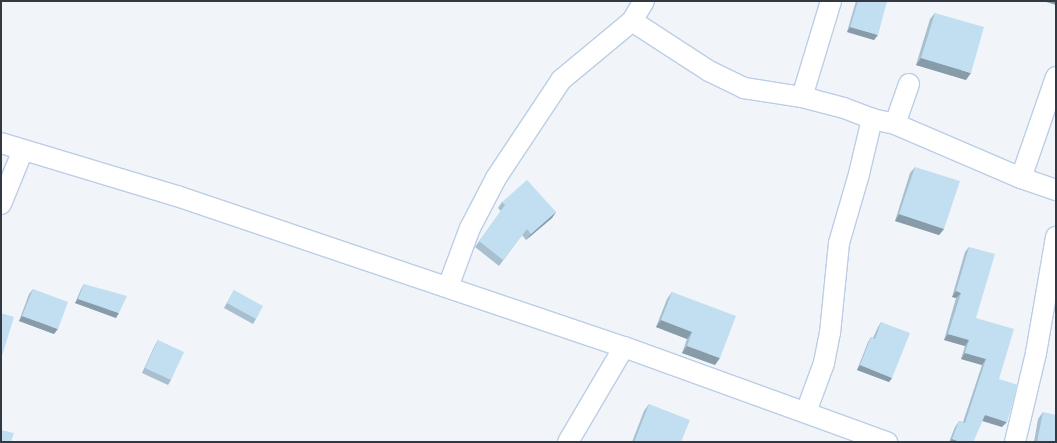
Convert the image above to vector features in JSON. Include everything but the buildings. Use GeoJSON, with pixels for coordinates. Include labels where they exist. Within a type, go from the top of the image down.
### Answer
{"type":"FeatureCollection","features":[{"type":"Feature","properties":{"kind":"street"},"geometry":{"type":"LineString","coordinates":[[448,287],[470,228],[496,178],[561,80],[632,21],[644,1]]}},
{"type":"Feature","properties":{"kind":"street"},"geometry":{"type":"LineString","coordinates":[[802,96],[831,1]]}},
{"type":"Feature","properties":{"kind":"street"},"geometry":{"type":"LineString","coordinates":[[632,21],[725,80],[744,88],[802,96],[844,108],[872,119],[895,124],[1021,178],[1056,190]]}},
{"type":"Feature","properties":{"kind":"street"},"geometry":{"type":"LineString","coordinates":[[1021,178],[1056,77]]}},
{"type":"Feature","properties":{"kind":"street"},"geometry":{"type":"LineString","coordinates":[[895,124],[909,84]]}},
{"type":"Feature","properties":{"kind":"street"},"geometry":{"type":"LineString","coordinates":[[806,412],[824,362],[830,333],[839,243],[859,174],[872,119]]}},
{"type":"Feature","properties":{"kind":"street"},"geometry":{"type":"LineString","coordinates":[[1,143],[177,196],[448,287],[624,347],[887,442]]}},
{"type":"Feature","properties":{"kind":"street"},"geometry":{"type":"LineString","coordinates":[[1,204],[23,150]]}},
{"type":"Feature","properties":{"kind":"street"},"geometry":{"type":"LineString","coordinates":[[1015,442],[1036,353],[1056,237]]}},
{"type":"Feature","properties":{"kind":"street"},"geometry":{"type":"LineString","coordinates":[[568,442],[624,347]]}}]}
